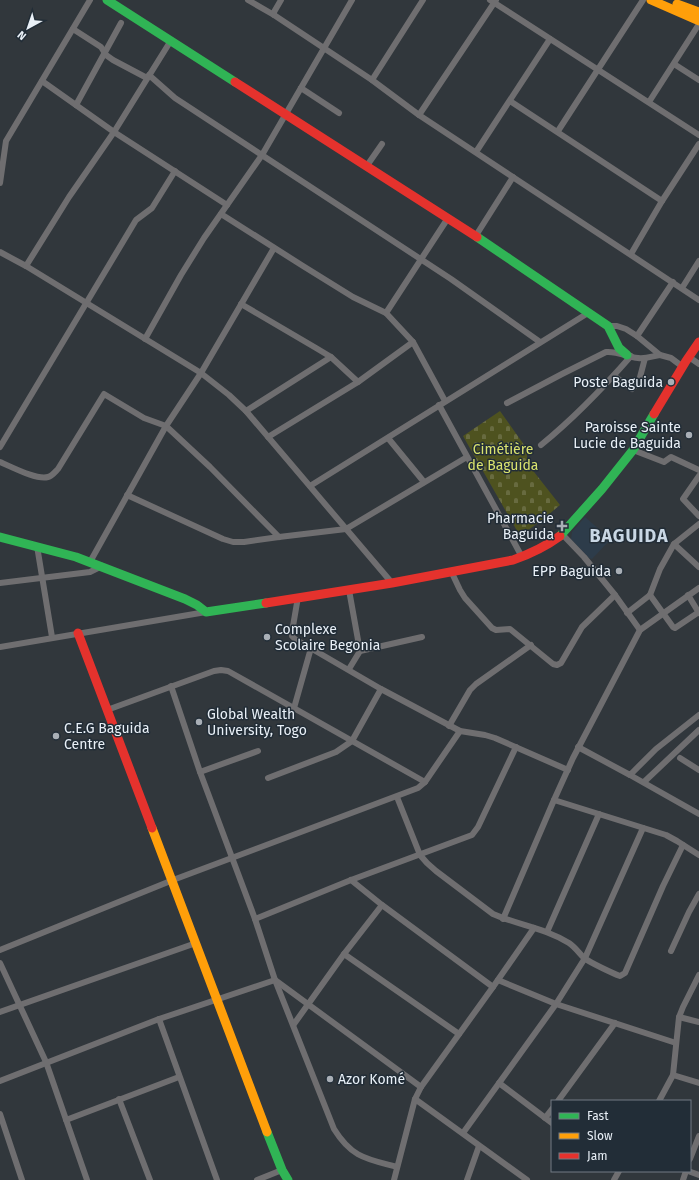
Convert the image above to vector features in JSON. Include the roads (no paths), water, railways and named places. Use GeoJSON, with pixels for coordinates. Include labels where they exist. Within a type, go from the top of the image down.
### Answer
{"type":"FeatureCollection","features":[{"type":"Feature","properties":{"kind":"main road"},"geometry":{"type":"LineString","coordinates":[[107,0],[170,42],[286,114],[366,167],[448,218],[608,326],[619,348],[629,356]]}},
{"type":"Feature","properties":{"kind":"main road"},"geometry":{"type":"LineString","coordinates":[[651,0],[699,22]]}},
{"type":"Feature","properties":{"kind":"main road"},"geometry":{"type":"LineString","coordinates":[[669,0],[699,12]]}},
{"type":"Feature","properties":{"kind":"main road"},"geometry":{"type":"LineString","coordinates":[[0,537],[37,546],[102,566],[185,599],[197,605],[206,612],[392,583],[522,557],[550,543],[562,534],[602,489],[633,450],[688,357],[699,342]]}},
{"type":"Feature","properties":{"kind":"main road"},"geometry":{"type":"LineString","coordinates":[[78,633],[173,880],[216,999],[282,1170],[288,1180]]}},
{"type":"Feature","properties":{"kind":"street"},"geometry":{"type":"LineString","coordinates":[[0,183],[6,141],[90,0]]}},
{"type":"Feature","properties":{"kind":"street"},"geometry":{"type":"LineString","coordinates":[[248,0],[274,15],[324,48],[372,80],[419,115],[699,300]]}},
{"type":"Feature","properties":{"kind":"street"},"geometry":{"type":"LineString","coordinates":[[274,15],[274,12],[281,0]]}},
{"type":"Feature","properties":{"kind":"street"},"geometry":{"type":"LineString","coordinates":[[145,339],[181,275],[227,204],[262,155],[352,0]]}},
{"type":"Feature","properties":{"kind":"street"},"geometry":{"type":"LineString","coordinates":[[372,80],[423,0]]}},
{"type":"Feature","properties":{"kind":"street"},"geometry":{"type":"LineString","coordinates":[[558,131],[597,69],[644,0]]}},
{"type":"Feature","properties":{"kind":"street"},"geometry":{"type":"LineString","coordinates":[[419,115],[493,1],[699,135]]}},
{"type":"Feature","properties":{"kind":"street"},"geometry":{"type":"LineString","coordinates":[[649,102],[699,22]]}},
{"type":"Feature","properties":{"kind":"street"},"geometry":{"type":"LineString","coordinates":[[76,105],[121,23]]}},
{"type":"Feature","properties":{"kind":"street"},"geometry":{"type":"LineString","coordinates":[[73,29],[100,46],[113,60],[148,77],[175,98],[451,279],[540,342]]}},
{"type":"Feature","properties":{"kind":"street"},"geometry":{"type":"LineString","coordinates":[[476,152],[550,39]]}},
{"type":"Feature","properties":{"kind":"street"},"geometry":{"type":"LineString","coordinates":[[26,266],[69,197],[114,132],[170,42]]}},
{"type":"Feature","properties":{"kind":"street"},"geometry":{"type":"LineString","coordinates":[[674,64],[699,80]]}},
{"type":"Feature","properties":{"kind":"street"},"geometry":{"type":"LineString","coordinates":[[42,81],[114,132],[227,204]]}},
{"type":"Feature","properties":{"kind":"street"},"geometry":{"type":"LineString","coordinates":[[301,88],[339,113]]}},
{"type":"Feature","properties":{"kind":"street"},"geometry":{"type":"LineString","coordinates":[[510,101],[558,131],[662,201]]}},
{"type":"Feature","properties":{"kind":"street"},"geometry":{"type":"LineString","coordinates":[[0,137],[6,141]]}},
{"type":"Feature","properties":{"kind":"street"},"geometry":{"type":"LineString","coordinates":[[366,167],[382,144]]}},
{"type":"Feature","properties":{"kind":"street"},"geometry":{"type":"LineString","coordinates":[[631,254],[662,201],[699,144]]}},
{"type":"Feature","properties":{"kind":"street"},"geometry":{"type":"LineString","coordinates":[[0,447],[136,220],[152,208],[175,170]]}},
{"type":"Feature","properties":{"kind":"street"},"geometry":{"type":"LineString","coordinates":[[475,237],[513,177]]}},
{"type":"Feature","properties":{"kind":"street"},"geometry":{"type":"LineString","coordinates":[[221,214],[354,297],[386,312],[413,342],[445,401]]}},
{"type":"Feature","properties":{"kind":"street"},"geometry":{"type":"LineString","coordinates":[[386,312],[448,218]]}},
{"type":"Feature","properties":{"kind":"street"},"geometry":{"type":"LineString","coordinates":[[90,562],[166,426],[201,373],[274,248]]}},
{"type":"Feature","properties":{"kind":"street"},"geometry":{"type":"LineString","coordinates":[[0,252],[26,266],[201,373],[228,394],[246,411],[392,583]]}},
{"type":"Feature","properties":{"kind":"street"},"geometry":{"type":"LineString","coordinates":[[682,288],[699,261]]}},
{"type":"Feature","properties":{"kind":"street"},"geometry":{"type":"LineString","coordinates":[[637,336],[673,282]]}},
{"type":"Feature","properties":{"kind":"street"},"geometry":{"type":"LineString","coordinates":[[241,304],[331,357],[358,382]]}},
{"type":"Feature","properties":{"kind":"street"},"geometry":{"type":"LineString","coordinates":[[310,486],[388,438],[439,404],[499,369],[588,313]]}},
{"type":"Feature","properties":{"kind":"street"},"geometry":{"type":"LineString","coordinates":[[608,326],[617,326],[626,329],[660,355],[671,358],[683,366]]}},
{"type":"Feature","properties":{"kind":"street"},"geometry":{"type":"LineString","coordinates":[[268,437],[358,382],[413,342]]}},
{"type":"Feature","properties":{"kind":"street"},"geometry":{"type":"LineString","coordinates":[[507,404],[606,352],[645,358],[660,355]]}},
{"type":"Feature","properties":{"kind":"street"},"geometry":{"type":"LineString","coordinates":[[541,445],[566,424],[614,376],[629,356]]}},
{"type":"Feature","properties":{"kind":"street"},"geometry":{"type":"LineString","coordinates":[[246,411],[331,357]]}},
{"type":"Feature","properties":{"kind":"street"},"geometry":{"type":"LineString","coordinates":[[688,357],[699,364]]}},
{"type":"Feature","properties":{"kind":"street"},"geometry":{"type":"LineString","coordinates":[[614,376],[632,388],[639,381],[645,358]]}},
{"type":"Feature","properties":{"kind":"street"},"geometry":{"type":"LineString","coordinates":[[0,462],[42,478],[49,477],[58,469],[104,394],[144,418],[166,426],[210,467],[279,537]]}},
{"type":"Feature","properties":{"kind":"street"},"geometry":{"type":"LineString","coordinates":[[439,404],[522,557]]}},
{"type":"Feature","properties":{"kind":"street"},"geometry":{"type":"LineString","coordinates":[[388,438],[424,482]]}},
{"type":"Feature","properties":{"kind":"street"},"geometry":{"type":"LineString","coordinates":[[633,450],[664,462],[671,456],[699,470]]}},
{"type":"Feature","properties":{"kind":"street"},"geometry":{"type":"LineString","coordinates":[[127,495],[224,539],[233,542],[244,542],[346,529],[467,457]]}},
{"type":"Feature","properties":{"kind":"street"},"geometry":{"type":"LineString","coordinates":[[699,476],[683,499],[699,516]]}},
{"type":"Feature","properties":{"kind":"street"},"geometry":{"type":"LineString","coordinates":[[627,613],[650,595],[660,569],[674,544],[699,524]]}},
{"type":"Feature","properties":{"kind":"street"},"geometry":{"type":"LineString","coordinates":[[562,534],[584,557],[616,595],[640,630]]}},
{"type":"Feature","properties":{"kind":"street"},"geometry":{"type":"LineString","coordinates":[[674,544],[699,567]]}},
{"type":"Feature","properties":{"kind":"street"},"geometry":{"type":"LineString","coordinates":[[37,546],[52,637]]}},
{"type":"Feature","properties":{"kind":"street"},"geometry":{"type":"LineString","coordinates":[[0,583],[90,572],[102,566]]}},
{"type":"Feature","properties":{"kind":"street"},"geometry":{"type":"LineString","coordinates":[[451,571],[465,598],[492,628],[496,630],[510,629],[553,664],[557,665],[561,662],[582,627],[616,595]]}},
{"type":"Feature","properties":{"kind":"street"},"geometry":{"type":"LineString","coordinates":[[504,919],[578,747],[640,630],[699,588]]}},
{"type":"Feature","properties":{"kind":"street"},"geometry":{"type":"LineString","coordinates":[[349,590],[360,651]]}},
{"type":"Feature","properties":{"kind":"street"},"geometry":{"type":"LineString","coordinates":[[650,595],[671,626],[675,628],[699,613],[688,595]]}},
{"type":"Feature","properties":{"kind":"street"},"geometry":{"type":"LineString","coordinates":[[298,597],[292,632],[292,636],[295,640],[449,726],[460,731],[485,734],[568,770]]}},
{"type":"Feature","properties":{"kind":"street"},"geometry":{"type":"LineString","coordinates":[[0,647],[206,612]]}},
{"type":"Feature","properties":{"kind":"street"},"geometry":{"type":"LineString","coordinates":[[348,669],[360,651],[422,636]]}},
{"type":"Feature","properties":{"kind":"street"},"geometry":{"type":"LineString","coordinates":[[449,726],[470,690],[476,684],[531,645]]}},
{"type":"Feature","properties":{"kind":"street"},"geometry":{"type":"LineString","coordinates":[[294,708],[311,648]]}},
{"type":"Feature","properties":{"kind":"street"},"geometry":{"type":"LineString","coordinates":[[107,710],[214,671],[228,671],[425,782]]}},
{"type":"Feature","properties":{"kind":"street"},"geometry":{"type":"LineString","coordinates":[[171,686],[200,772],[255,918],[275,980],[294,1024],[334,1129],[340,1138],[354,1152],[362,1157],[397,1166]]}},
{"type":"Feature","properties":{"kind":"street"},"geometry":{"type":"LineString","coordinates":[[268,778],[336,752],[352,741],[381,689]]}},
{"type":"Feature","properties":{"kind":"street"},"geometry":{"type":"LineString","coordinates":[[630,775],[656,749],[699,715]]}},
{"type":"Feature","properties":{"kind":"street"},"geometry":{"type":"LineString","coordinates":[[644,782],[699,730]]}},
{"type":"Feature","properties":{"kind":"street"},"geometry":{"type":"LineString","coordinates":[[0,950],[232,857],[418,788],[425,782],[460,731]]}},
{"type":"Feature","properties":{"kind":"street"},"geometry":{"type":"LineString","coordinates":[[255,918],[472,835],[478,827],[516,747]]}},
{"type":"Feature","properties":{"kind":"street"},"geometry":{"type":"LineString","coordinates":[[578,747],[644,782],[699,814]]}},
{"type":"Feature","properties":{"kind":"street"},"geometry":{"type":"LineString","coordinates":[[200,772],[258,751]]}},
{"type":"Feature","properties":{"kind":"street"},"geometry":{"type":"LineString","coordinates":[[680,758],[699,770]]}},
{"type":"Feature","properties":{"kind":"street"},"geometry":{"type":"LineString","coordinates":[[397,796],[420,854],[426,863],[493,914],[504,919],[547,932],[569,943],[585,958],[620,976],[625,973],[663,886],[683,845]]}},
{"type":"Feature","properties":{"kind":"street"},"geometry":{"type":"LineString","coordinates":[[554,800],[666,835],[699,855]]}},
{"type":"Feature","properties":{"kind":"street"},"geometry":{"type":"LineString","coordinates":[[547,932],[599,814]]}},
{"type":"Feature","properties":{"kind":"street"},"geometry":{"type":"LineString","coordinates":[[463,1133],[556,1004],[585,958],[643,828]]}},
{"type":"Feature","properties":{"kind":"street"},"geometry":{"type":"LineString","coordinates":[[351,880],[382,905],[493,987]]}},
{"type":"Feature","properties":{"kind":"street"},"geometry":{"type":"LineString","coordinates":[[671,951],[699,894]]}},
{"type":"Feature","properties":{"kind":"street"},"geometry":{"type":"LineString","coordinates":[[294,1024],[344,954],[382,905]]}},
{"type":"Feature","properties":{"kind":"street"},"geometry":{"type":"LineString","coordinates":[[394,1180],[415,1099],[420,1087],[534,928]]}},
{"type":"Feature","properties":{"kind":"street"},"geometry":{"type":"LineString","coordinates":[[0,1012],[196,942]]}},
{"type":"Feature","properties":{"kind":"street"},"geometry":{"type":"LineString","coordinates":[[344,954],[459,1034]]}},
{"type":"Feature","properties":{"kind":"street"},"geometry":{"type":"LineString","coordinates":[[0,963],[46,1062],[87,1180]]}},
{"type":"Feature","properties":{"kind":"street"},"geometry":{"type":"LineString","coordinates":[[660,1100],[673,1075],[679,1017],[699,975]]}},
{"type":"Feature","properties":{"kind":"street"},"geometry":{"type":"LineString","coordinates":[[0,1081],[159,1019],[275,980]]}},
{"type":"Feature","properties":{"kind":"street"},"geometry":{"type":"LineString","coordinates":[[275,980],[420,1087]]}},
{"type":"Feature","properties":{"kind":"street"},"geometry":{"type":"LineString","coordinates":[[498,980],[556,1004],[676,1043]]}},
{"type":"Feature","properties":{"kind":"street"},"geometry":{"type":"LineString","coordinates":[[679,1017],[699,1022]]}},
{"type":"Feature","properties":{"kind":"street"},"geometry":{"type":"LineString","coordinates":[[159,1019],[217,1180]]}},
{"type":"Feature","properties":{"kind":"street"},"geometry":{"type":"LineString","coordinates":[[559,1100],[615,1023]]}},
{"type":"Feature","properties":{"kind":"street"},"geometry":{"type":"LineString","coordinates":[[673,1075],[699,1084]]}},
{"type":"Feature","properties":{"kind":"street"},"geometry":{"type":"LineString","coordinates":[[66,1120],[179,1077]]}},
{"type":"Feature","properties":{"kind":"street"},"geometry":{"type":"LineString","coordinates":[[499,1083],[551,1122]]}},
{"type":"Feature","properties":{"kind":"street"},"geometry":{"type":"LineString","coordinates":[[119,1099],[150,1180]]}},
{"type":"Feature","properties":{"kind":"street"},"geometry":{"type":"LineString","coordinates":[[415,1099],[527,1180]]}},
{"type":"Feature","properties":{"kind":"street"},"geometry":{"type":"LineString","coordinates":[[545,1118],[551,1110]]}},
{"type":"Feature","properties":{"kind":"street"},"geometry":{"type":"LineString","coordinates":[[0,1114],[22,1180]]}},
{"type":"Feature","properties":{"kind":"street"},"geometry":{"type":"LineString","coordinates":[[691,1156],[699,1136]]}},
{"type":"Feature","properties":{"kind":"street"},"geometry":{"type":"LineString","coordinates":[[467,1180],[480,1146]]}},
{"type":"Feature","properties":{"kind":"street"},"geometry":{"type":"LineString","coordinates":[[257,1180],[282,1170]]}},
{"type":"Feature","properties":{"kind":"place","name":"Poste Baguida"},"geometry":{"type":"Point","coordinates":[671,382]}},
{"type":"Feature","properties":{"kind":"place","name":"Paroisse Sainte Lucie de Baguida"},"geometry":{"type":"Point","coordinates":[689,435]}},
{"type":"Feature","properties":{"kind":"place","name":"Pharmacie Baguida"},"geometry":{"type":"Point","coordinates":[562,526]}},
{"type":"Feature","properties":{"kind":"place","name":"EPP Baguida"},"geometry":{"type":"Point","coordinates":[619,571]}},
{"type":"Feature","properties":{"kind":"place","name":"Complexe Scolaire Begonia"},"geometry":{"type":"Point","coordinates":[267,637]}},
{"type":"Feature","properties":{"kind":"place","name":"Global Wealth University, Togo"},"geometry":{"type":"Point","coordinates":[199,722]}},
{"type":"Feature","properties":{"kind":"place","name":"C.E.G Baguida Centre"},"geometry":{"type":"Point","coordinates":[56,736]}},
{"type":"Feature","properties":{"kind":"place","name":"Azor Komé"},"geometry":{"type":"Point","coordinates":[330,1079]}},
{"type":"Feature","properties":{"kind":"district","name":"BAGUIDA"},"geometry":{"type":"Point","coordinates":[629,536]}},
{"type":"Feature","properties":{"kind":"park label","name":"Cimétière de Baguida"},"geometry":{"type":"Point","coordinates":[503,458]}}]}
